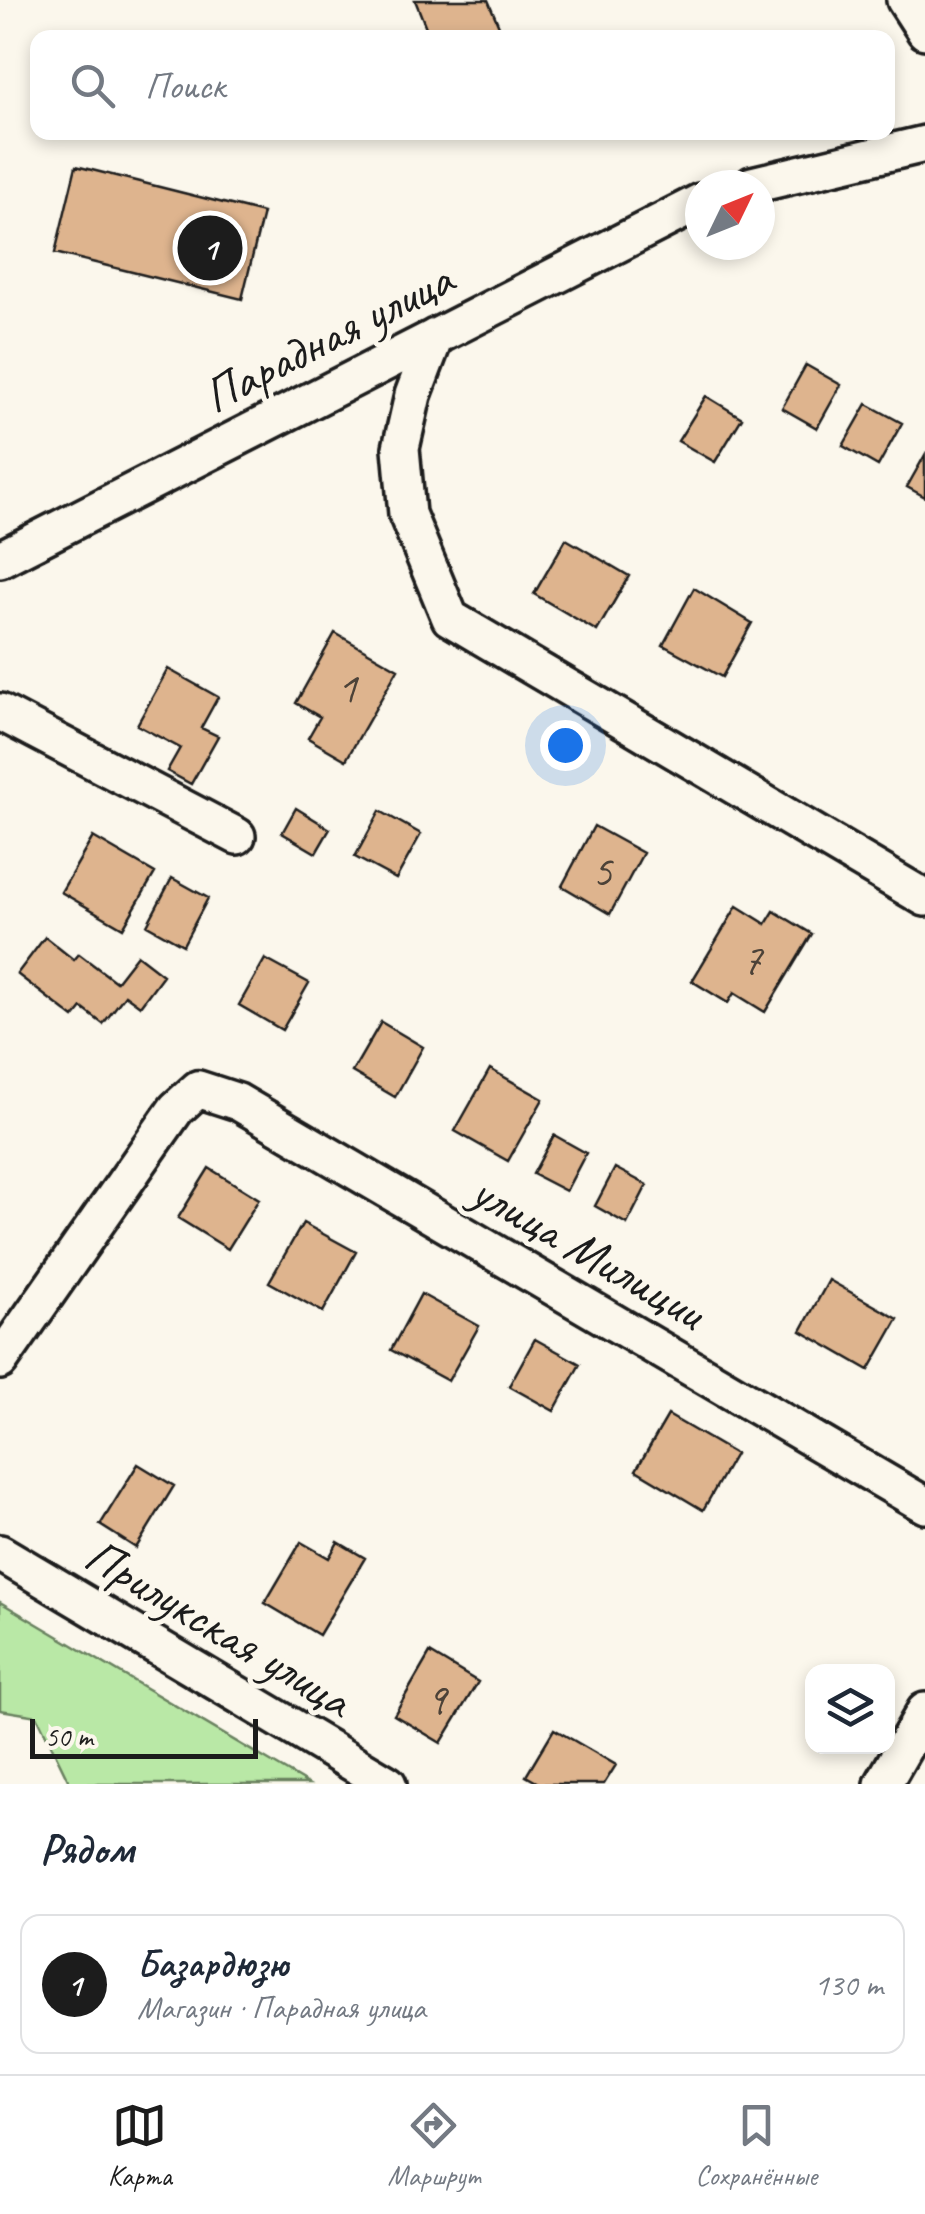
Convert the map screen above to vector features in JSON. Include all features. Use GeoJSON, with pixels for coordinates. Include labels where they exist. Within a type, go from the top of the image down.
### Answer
{"type":"FeatureCollection","features":[{"type":"Feature","properties":{"kind":"street"},"geometry":{"type":"LineString","coordinates":[[905,0],[925,31]]}},
{"type":"Feature","properties":{"kind":"street"},"geometry":{"type":"LineString","coordinates":[[775,180],[925,144]]}},
{"type":"Feature","properties":{"kind":"street","name":"Парадная улица"},"geometry":{"type":"LineString","coordinates":[[0,559],[685,210]]}},
{"type":"Feature","properties":{"kind":"street"},"geometry":{"type":"LineString","coordinates":[[435,336],[413,395],[401,448],[406,514],[450,618],[925,898]]}},
{"type":"Feature","properties":{"kind":"street"},"geometry":{"type":"LineString","coordinates":[[0,712],[237,836]]}},
{"type":"Feature","properties":{"kind":"street","name":"улица Милиции"},"geometry":{"type":"LineString","coordinates":[[0,1361],[176,1109],[198,1089],[238,1102],[925,1505]]}},
{"type":"Feature","properties":{"kind":"street","name":"Прилукская улица"},"geometry":{"type":"LineString","coordinates":[[0,1553],[388,1784]]}},
{"type":"Feature","properties":{"kind":"street"},"geometry":{"type":"LineString","coordinates":[[884,1784],[925,1711]]}},
{"type":"Feature","properties":{"kind":"green space"},"geometry":{"type":"Polygon","coordinates":[[[0,1602],[308,1784],[70,1784],[37,1716],[0,1710],[0,1602]]]}},
{"type":"Feature","properties":{"kind":"building"},"geometry":{"type":"Polygon","coordinates":[[[415,0],[488,0],[501,30],[427,30],[415,0]]]}},
{"type":"Feature","properties":{"kind":"building"},"geometry":{"type":"Polygon","coordinates":[[[76,166],[263,213],[242,299],[55,253],[76,166]]]}},
{"type":"Feature","properties":{"kind":"building"},"geometry":{"type":"Polygon","coordinates":[[[806,365],[841,385],[817,428],[782,408],[806,365]]]}},
{"type":"Feature","properties":{"kind":"building"},"geometry":{"type":"Polygon","coordinates":[[[706,396],[742,418],[715,462],[678,441],[706,396]]]}},
{"type":"Feature","properties":{"kind":"building"},"geometry":{"type":"Polygon","coordinates":[[[867,404],[902,423],[878,466],[843,446],[867,404]]]}},
{"type":"Feature","properties":{"kind":"building"},"geometry":{"type":"Polygon","coordinates":[[[925,455],[925,497],[907,487],[925,455]]]}},
{"type":"Feature","properties":{"kind":"building"},"geometry":{"type":"Polygon","coordinates":[[[566,539],[629,576],[597,631],[534,594],[566,539]]]}},
{"type":"Feature","properties":{"kind":"building"},"geometry":{"type":"Polygon","coordinates":[[[694,588],[752,623],[722,677],[663,645],[694,588]]]}},
{"type":"Feature","properties":{"kind":"building"},"geometry":{"type":"Polygon","coordinates":[[[335,633],[398,669],[346,760],[308,738],[320,717],[296,703],[335,633]]]}},
{"type":"Feature","properties":{"kind":"building"},"geometry":{"type":"Polygon","coordinates":[[[168,669],[218,697],[201,728],[218,736],[191,784],[167,771],[180,748],[137,725],[168,669]]]}},
{"type":"Feature","properties":{"kind":"building"},"geometry":{"type":"Polygon","coordinates":[[[296,808],[330,829],[316,853],[282,833],[296,808]]]}},
{"type":"Feature","properties":{"kind":"building"},"geometry":{"type":"Polygon","coordinates":[[[380,811],[421,834],[396,879],[355,857],[380,811]]]}},
{"type":"Feature","properties":{"kind":"building"},"geometry":{"type":"Polygon","coordinates":[[[594,826],[643,853],[610,914],[562,886],[594,826]]]}},
{"type":"Feature","properties":{"kind":"building"},"geometry":{"type":"Polygon","coordinates":[[[93,837],[155,873],[123,928],[61,892],[93,837]]]}},
{"type":"Feature","properties":{"kind":"building"},"geometry":{"type":"Polygon","coordinates":[[[172,878],[208,898],[183,945],[147,925],[172,878]]]}},
{"type":"Feature","properties":{"kind":"building"},"geometry":{"type":"Polygon","coordinates":[[[737,906],[766,924],[774,911],[812,934],[765,1012],[734,993],[728,1003],[692,981],[737,906]]]}},
{"type":"Feature","properties":{"kind":"building"},"geometry":{"type":"Polygon","coordinates":[[[45,937],[74,960],[79,954],[116,982],[137,955],[163,975],[140,1006],[125,995],[103,1024],[82,1008],[74,1018],[17,974],[45,937]]]}},
{"type":"Feature","properties":{"kind":"building"},"geometry":{"type":"Polygon","coordinates":[[[265,959],[309,983],[282,1030],[239,1005],[265,959]]]}},
{"type":"Feature","properties":{"kind":"building"},"geometry":{"type":"Polygon","coordinates":[[[381,1022],[423,1047],[395,1097],[352,1072],[381,1022]]]}},
{"type":"Feature","properties":{"kind":"building"},"geometry":{"type":"Polygon","coordinates":[[[490,1069],[543,1099],[508,1161],[455,1131],[490,1069]]]}},
{"type":"Feature","properties":{"kind":"building"},"geometry":{"type":"Polygon","coordinates":[[[554,1135],[586,1153],[566,1191],[533,1174],[554,1135]]]}},
{"type":"Feature","properties":{"kind":"building"},"geometry":{"type":"Polygon","coordinates":[[[209,1168],[259,1199],[228,1249],[178,1218],[209,1168]]]}},
{"type":"Feature","properties":{"kind":"building"},"geometry":{"type":"Polygon","coordinates":[[[615,1168],[647,1185],[627,1224],[595,1206],[615,1168]]]}},
{"type":"Feature","properties":{"kind":"building"},"geometry":{"type":"Polygon","coordinates":[[[303,1223],[356,1252],[323,1312],[269,1282],[303,1223]]]}},
{"type":"Feature","properties":{"kind":"building"},"geometry":{"type":"Polygon","coordinates":[[[829,1280],[898,1319],[869,1370],[801,1331],[829,1280]]]}},
{"type":"Feature","properties":{"kind":"building"},"geometry":{"type":"Polygon","coordinates":[[[421,1294],[479,1326],[448,1381],[391,1350],[421,1294]]]}},
{"type":"Feature","properties":{"kind":"building"},"geometry":{"type":"Polygon","coordinates":[[[535,1339],[580,1364],[554,1411],[509,1386],[535,1339]]]}},
{"type":"Feature","properties":{"kind":"building"},"geometry":{"type":"Polygon","coordinates":[[[668,1415],[735,1454],[703,1510],[636,1470],[668,1415]]]}},
{"type":"Feature","properties":{"kind":"building"},"geometry":{"type":"Polygon","coordinates":[[[138,1464],[174,1486],[136,1548],[100,1525],[138,1464]]]}},
{"type":"Feature","properties":{"kind":"building"},"geometry":{"type":"Polygon","coordinates":[[[301,1542],[329,1558],[338,1542],[365,1558],[319,1635],[265,1603],[301,1542]]]}},
{"type":"Feature","properties":{"kind":"building"},"geometry":{"type":"Polygon","coordinates":[[[430,1653],[478,1682],[441,1743],[394,1715],[430,1653]]]}},
{"type":"Feature","properties":{"kind":"building"},"geometry":{"type":"Polygon","coordinates":[[[554,1729],[616,1765],[604,1784],[540,1784],[526,1776],[554,1729]]]}},
{"type":"Feature","properties":{"kind":"place","name":"Базардюзю"},"geometry":{"type":"Point","coordinates":[210,248]}}]}
